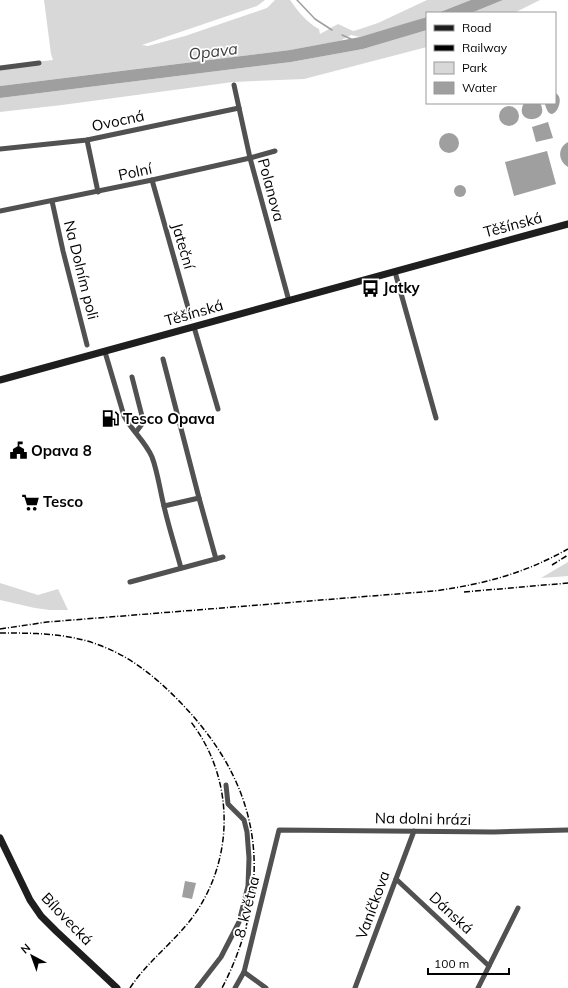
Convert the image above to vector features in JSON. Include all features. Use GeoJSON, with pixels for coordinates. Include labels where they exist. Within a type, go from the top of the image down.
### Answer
{"type":"FeatureCollection","features":[{"type":"Feature","properties":{"kind":"street"},"geometry":{"type":"LineString","coordinates":[[0,68],[39,63]]}},
{"type":"Feature","properties":{"kind":"street","name":"Polanova"},"geometry":{"type":"LineString","coordinates":[[234,85],[250,158],[289,301]]}},
{"type":"Feature","properties":{"kind":"street","name":"Ovocná"},"geometry":{"type":"LineString","coordinates":[[0,150],[87,140],[239,108]]}},
{"type":"Feature","properties":{"kind":"street"},"geometry":{"type":"LineString","coordinates":[[87,140],[98,192]]}},
{"type":"Feature","properties":{"kind":"street","name":"Polní"},"geometry":{"type":"LineString","coordinates":[[0,212],[98,192],[275,151]]}},
{"type":"Feature","properties":{"kind":"street","name":"Jateční"},"geometry":{"type":"LineString","coordinates":[[152,180],[191,318]]}},
{"type":"Feature","properties":{"kind":"street","name":"Na Dolním poli"},"geometry":{"type":"LineString","coordinates":[[52,201],[87,345]]}},
{"type":"Feature","properties":{"kind":"street","name":"Těšínská"},"geometry":{"type":"LineString","coordinates":[[0,380],[568,224]]}},
{"type":"Feature","properties":{"kind":"street"},"geometry":{"type":"LineString","coordinates":[[395,272],[436,418]]}},
{"type":"Feature","properties":{"kind":"street"},"geometry":{"type":"LineString","coordinates":[[194,327],[218,409]]}},
{"type":"Feature","properties":{"kind":"street"},"geometry":{"type":"LineString","coordinates":[[105,352],[122,412],[129,426],[136,432],[152,458],[181,568]]}},
{"type":"Feature","properties":{"kind":"street"},"geometry":{"type":"LineString","coordinates":[[163,359],[216,559]]}},
{"type":"Feature","properties":{"kind":"street"},"geometry":{"type":"LineString","coordinates":[[132,377],[143,420],[136,432]]}},
{"type":"Feature","properties":{"kind":"street"},"geometry":{"type":"LineString","coordinates":[[164,506],[199,498]]}},
{"type":"Feature","properties":{"kind":"street"},"geometry":{"type":"LineString","coordinates":[[130,582],[223,557]]}},
{"type":"Feature","properties":{"kind":"street"},"geometry":{"type":"LineString","coordinates":[[197,988],[221,957],[239,922],[248,886],[247,832],[244,820],[228,804],[226,785]]}},
{"type":"Feature","properties":{"kind":"street","name":"Na dolni hrázi"},"geometry":{"type":"LineString","coordinates":[[278,830],[494,832],[568,830]]}},
{"type":"Feature","properties":{"kind":"street","name":"8. května"},"geometry":{"type":"LineString","coordinates":[[235,988],[244,972],[278,830]]}},
{"type":"Feature","properties":{"kind":"street","name":"Vaníčkova"},"geometry":{"type":"LineString","coordinates":[[356,988],[414,831]]}},
{"type":"Feature","properties":{"kind":"street","name":"Bílovecká"},"geometry":{"type":"LineString","coordinates":[[0,838],[23,888],[41,916],[118,988]]}},
{"type":"Feature","properties":{"kind":"street","name":"Dánská"},"geometry":{"type":"LineString","coordinates":[[396,879],[489,966]]}},
{"type":"Feature","properties":{"kind":"street"},"geometry":{"type":"LineString","coordinates":[[478,988],[518,908]]}},
{"type":"Feature","properties":{"kind":"street"},"geometry":{"type":"LineString","coordinates":[[244,972],[266,988]]}},
{"type":"Feature","properties":{"kind":"green space"},"geometry":{"type":"Polygon","coordinates":[[[44,0],[265,0],[257,6],[142,45],[148,46],[185,36],[267,8],[275,0],[290,0],[306,20],[319,29],[320,34],[338,24],[353,31],[357,30],[378,23],[427,0],[474,0],[444,12],[426,12],[426,17],[393,28],[360,37],[351,35],[340,41],[290,50],[0,86],[0,66],[53,60],[44,0]]]}},
{"type":"Feature","properties":{"kind":"green space"},"geometry":{"type":"Polygon","coordinates":[[[503,0],[540,0],[516,12],[473,12],[503,0]]]}},
{"type":"Feature","properties":{"kind":"green space"},"geometry":{"type":"Polygon","coordinates":[[[426,30],[426,47],[304,79],[233,82],[0,112],[0,98],[291,62],[363,49],[426,30]]]}},
{"type":"Feature","properties":{"kind":"green space"},"geometry":{"type":"Polygon","coordinates":[[[568,562],[568,576],[541,578],[568,562]]]}},
{"type":"Feature","properties":{"kind":"green space"},"geometry":{"type":"Polygon","coordinates":[[[0,583],[38,595],[58,589],[68,610],[35,608],[0,600],[0,583]]]}},
{"type":"Feature","properties":{"kind":"water"},"geometry":{"type":"Polygon","coordinates":[[[471,0],[503,0],[473,12],[441,12],[471,0]]]}},
{"type":"Feature","properties":{"kind":"water"},"geometry":{"type":"Polygon","coordinates":[[[426,17],[426,30],[363,49],[291,62],[0,98],[0,86],[290,50],[360,37],[426,17]]]}},
{"type":"Feature","properties":{"kind":"water"},"geometry":{"type":"Polygon","coordinates":[[[556,94],[559,96],[560,100],[557,110],[551,114],[545,104],[556,104],[556,94]]]}},
{"type":"Feature","properties":{"kind":"water"},"geometry":{"type":"Polygon","coordinates":[[[524,104],[540,104],[542,110],[541,115],[532,119],[523,115],[522,110],[524,104]]]}},
{"type":"Feature","properties":{"kind":"water"},"geometry":{"type":"Polygon","coordinates":[[[509,106],[516,109],[519,116],[516,123],[509,126],[502,123],[499,116],[502,109],[509,106]]]}},
{"type":"Feature","properties":{"kind":"water"},"geometry":{"type":"Polygon","coordinates":[[[548,122],[553,138],[536,142],[532,127],[548,122]]]}},
{"type":"Feature","properties":{"kind":"water"},"geometry":{"type":"Polygon","coordinates":[[[449,133],[456,136],[459,143],[456,150],[449,153],[442,150],[439,143],[442,136],[449,133]]]}},
{"type":"Feature","properties":{"kind":"water"},"geometry":{"type":"Polygon","coordinates":[[[568,142],[568,167],[562,161],[560,154],[564,145],[568,142]]]}},
{"type":"Feature","properties":{"kind":"water"},"geometry":{"type":"Polygon","coordinates":[[[547,151],[556,184],[514,196],[505,162],[547,151]]]}},
{"type":"Feature","properties":{"kind":"water"},"geometry":{"type":"Polygon","coordinates":[[[458,185],[462,185],[466,191],[462,197],[458,197],[454,193],[454,189],[458,185]]]}},
{"type":"Feature","properties":{"kind":"water"},"geometry":{"type":"Polygon","coordinates":[[[185,881],[196,883],[192,899],[182,897],[185,881]]]}},
{"type":"Feature","properties":{"kind":"waterway"},"geometry":{"type":"LineString","coordinates":[[297,0],[315,19],[332,30]]}},
{"type":"Feature","properties":{"kind":"waterway"},"geometry":{"type":"LineString","coordinates":[[342,35],[351,39]]}},
{"type":"Feature","properties":{"kind":"railway"},"geometry":{"type":"LineString","coordinates":[[0,629],[47,622],[434,591],[470,585],[503,577],[535,565],[568,549]]}},
{"type":"Feature","properties":{"kind":"railway"},"geometry":{"type":"LineString","coordinates":[[552,565],[568,555]]}},
{"type":"Feature","properties":{"kind":"railway"},"geometry":{"type":"LineString","coordinates":[[464,592],[568,583]]}},
{"type":"Feature","properties":{"kind":"railway"},"geometry":{"type":"LineString","coordinates":[[0,633],[38,634],[75,638],[99,645],[123,656],[144,670],[173,695],[203,728],[220,753],[234,778],[245,805],[251,833],[254,861],[253,891],[247,923],[230,972],[222,988]]}},
{"type":"Feature","properties":{"kind":"railway"},"geometry":{"type":"LineString","coordinates":[[130,988],[144,970],[192,918],[206,895],[216,871],[222,846],[224,820],[222,794],[216,769],[205,744],[191,722]]}},
{"type":"Feature","properties":{"kind":"place","name":"Jatky"},"geometry":{"type":"Point","coordinates":[370,288]}},
{"type":"Feature","properties":{"kind":"place","name":"Tesco Opava"},"geometry":{"type":"Point","coordinates":[110,419]}},
{"type":"Feature","properties":{"kind":"place","name":"Opava 8"},"geometry":{"type":"Point","coordinates":[18,451]}},
{"type":"Feature","properties":{"kind":"place","name":"Tesco"},"geometry":{"type":"Point","coordinates":[30,502]}},
{"type":"Feature","properties":{"kind":"water label","name":"Opava"},"geometry":{"type":"Point","coordinates":[213,51]}}]}
